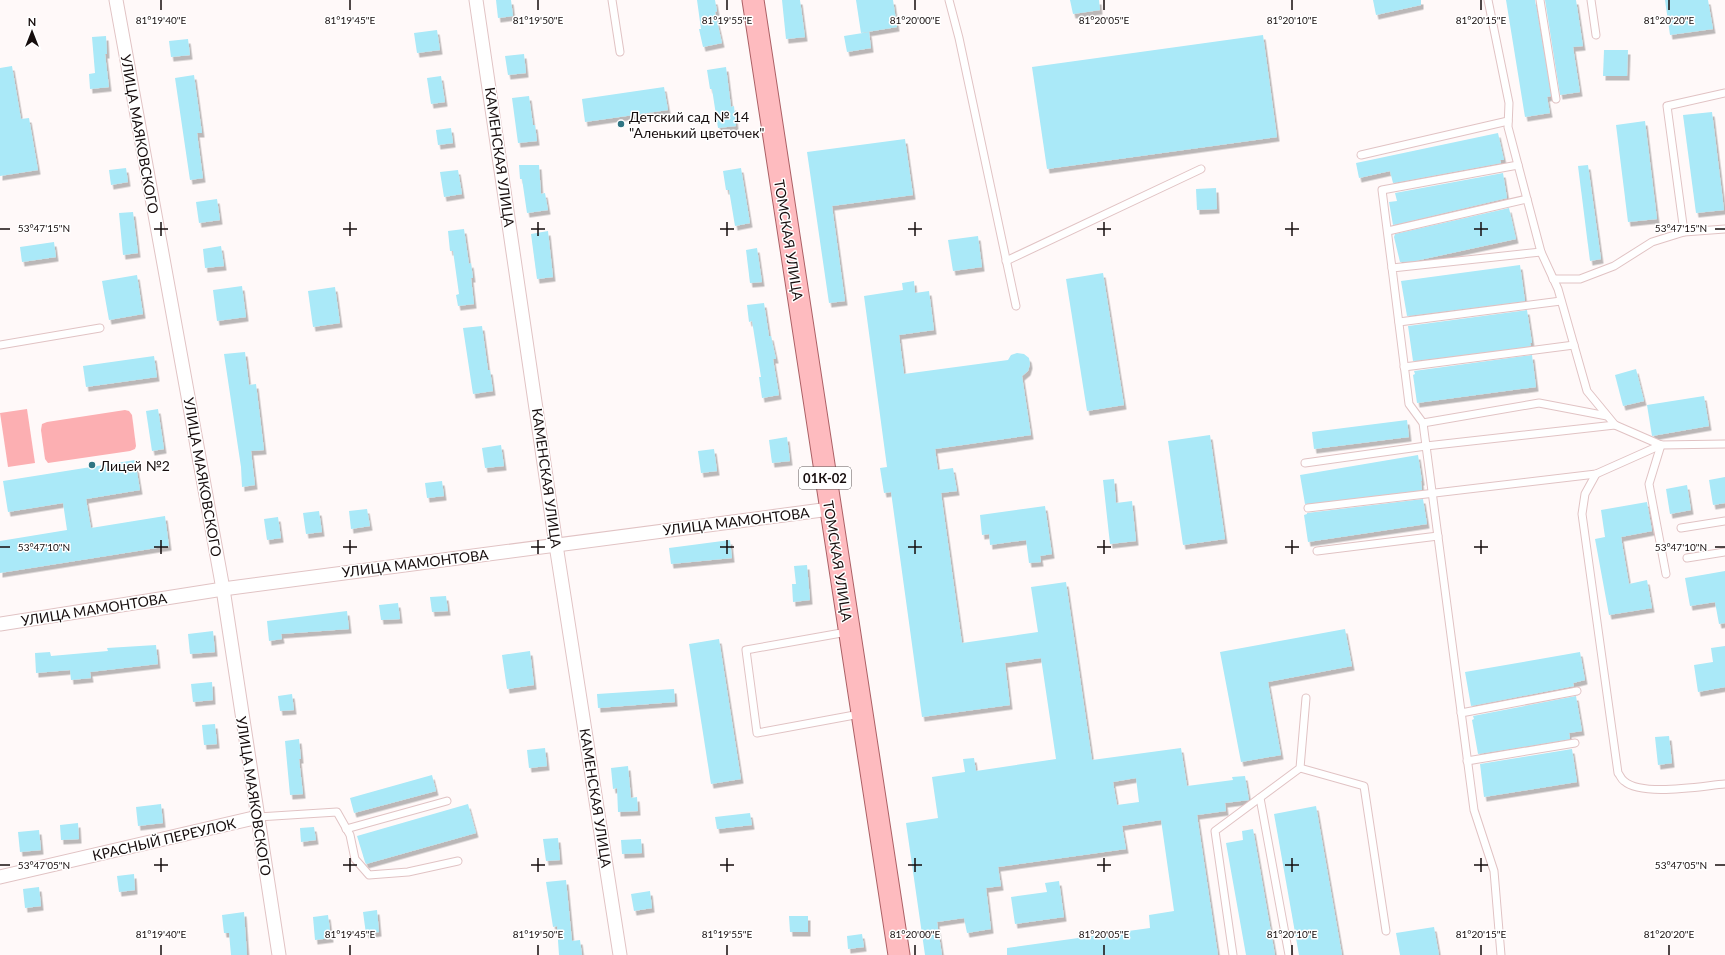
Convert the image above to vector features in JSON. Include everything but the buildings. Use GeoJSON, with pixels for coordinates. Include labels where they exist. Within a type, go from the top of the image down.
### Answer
{"type":"FeatureCollection","features":[{"type":"Feature","properties":{"kind":"main road","name":"ТОМСКАЯ УЛИЦА"},"geometry":{"type":"LineString","coordinates":[[753,0],[899,955]]}},
{"type":"Feature","properties":{"kind":"street","name":"УЛИЦА МАЯКОВСКОГО"},"geometry":{"type":"LineString","coordinates":[[116,0],[223,589],[279,955]]}},
{"type":"Feature","properties":{"kind":"street","name":"КАМЕНСКАЯ УЛИЦА"},"geometry":{"type":"LineString","coordinates":[[476,0],[556,545],[620,955]]}},
{"type":"Feature","properties":{"kind":"street","name":"УЛИЦА МАМОНТОВА"},"geometry":{"type":"LineString","coordinates":[[0,624],[223,589],[830,509]]}},
{"type":"Feature","properties":{"kind":"street","name":"КРАСНЫЙ ПЕРЕУЛОК"},"geometry":{"type":"LineString","coordinates":[[0,876],[258,817]]}},
{"type":"Feature","properties":{"kind":"lane"},"geometry":{"type":"LineString","coordinates":[[612,0],[620,52]]}},
{"type":"Feature","properties":{"kind":"lane"},"geometry":{"type":"LineString","coordinates":[[949,0],[961,45],[1016,306]]}},
{"type":"Feature","properties":{"kind":"lane"},"geometry":{"type":"LineString","coordinates":[[1488,0],[1509,103],[1508,127],[1542,252],[1561,301],[1586,392],[1615,425],[1661,445]]}},
{"type":"Feature","properties":{"kind":"lane"},"geometry":{"type":"LineString","coordinates":[[1540,0],[1556,99]]}},
{"type":"Feature","properties":{"kind":"lane"},"geometry":{"type":"LineString","coordinates":[[1591,0],[1596,35]]}},
{"type":"Feature","properties":{"kind":"lane"},"geometry":{"type":"LineString","coordinates":[[1684,232],[1667,106],[1725,93]]}},
{"type":"Feature","properties":{"kind":"lane"},"geometry":{"type":"LineString","coordinates":[[1361,155],[1508,122]]}},
{"type":"Feature","properties":{"kind":"lane"},"geometry":{"type":"LineString","coordinates":[[1501,955],[1494,871],[1474,810],[1423,423],[1409,404],[1382,190],[1518,165]]}},
{"type":"Feature","properties":{"kind":"lane"},"geometry":{"type":"LineString","coordinates":[[1006,261],[1201,169]]}},
{"type":"Feature","properties":{"kind":"lane"},"geometry":{"type":"LineString","coordinates":[[1388,231],[1528,199]]}},
{"type":"Feature","properties":{"kind":"lane"},"geometry":{"type":"LineString","coordinates":[[1553,279],[1580,279],[1614,266],[1652,242],[1684,232],[1725,229]]}},
{"type":"Feature","properties":{"kind":"lane"},"geometry":{"type":"LineString","coordinates":[[1392,268],[1542,252]]}},
{"type":"Feature","properties":{"kind":"lane"},"geometry":{"type":"LineString","coordinates":[[1399,322],[1561,301]]}},
{"type":"Feature","properties":{"kind":"lane"},"geometry":{"type":"LineString","coordinates":[[0,345],[100,328]]}},
{"type":"Feature","properties":{"kind":"lane"},"geometry":{"type":"LineString","coordinates":[[1404,367],[1574,345]]}},
{"type":"Feature","properties":{"kind":"lane"},"geometry":{"type":"LineString","coordinates":[[1423,423],[1539,403],[1607,416]]}},
{"type":"Feature","properties":{"kind":"lane"},"geometry":{"type":"LineString","coordinates":[[1305,463],[1426,446],[1615,425]]}},
{"type":"Feature","properties":{"kind":"lane"},"geometry":{"type":"LineString","coordinates":[[1308,508],[1596,474],[1661,445],[1725,444]]}},
{"type":"Feature","properties":{"kind":"lane"},"geometry":{"type":"LineString","coordinates":[[1661,445],[1649,484],[1666,574]]}},
{"type":"Feature","properties":{"kind":"lane"},"geometry":{"type":"LineString","coordinates":[[1596,474],[1585,494],[1582,514],[1618,773],[1624,781],[1639,788],[1664,790],[1725,784]]}},
{"type":"Feature","properties":{"kind":"lane"},"geometry":{"type":"LineString","coordinates":[[1681,528],[1725,521]]}},
{"type":"Feature","properties":{"kind":"lane"},"geometry":{"type":"LineString","coordinates":[[1317,551],[1438,536]]}},
{"type":"Feature","properties":{"kind":"lane"},"geometry":{"type":"LineString","coordinates":[[1687,558],[1725,552]]}},
{"type":"Feature","properties":{"kind":"lane"},"geometry":{"type":"LineString","coordinates":[[849,632],[746,650],[756,733],[862,714]]}},
{"type":"Feature","properties":{"kind":"lane"},"geometry":{"type":"LineString","coordinates":[[1461,713],[1577,691]]}},
{"type":"Feature","properties":{"kind":"lane"},"geometry":{"type":"LineString","coordinates":[[1233,955],[1215,831],[1300,768],[1306,698]]}},
{"type":"Feature","properties":{"kind":"lane"},"geometry":{"type":"LineString","coordinates":[[1468,761],[1575,743]]}},
{"type":"Feature","properties":{"kind":"lane"},"geometry":{"type":"LineString","coordinates":[[1300,768],[1364,786],[1386,931]]}},
{"type":"Feature","properties":{"kind":"lane"},"geometry":{"type":"LineString","coordinates":[[1260,798],[1288,955]]}},
{"type":"Feature","properties":{"kind":"lane"},"geometry":{"type":"LineString","coordinates":[[346,829],[447,801]]}},
{"type":"Feature","properties":{"kind":"lane"},"geometry":{"type":"LineString","coordinates":[[258,817],[337,812],[350,835],[355,859],[369,875],[408,872],[458,861]]}},
{"type":"Feature","properties":{"kind":"shaded area"},"geometry":{"type":"Polygon","coordinates":[[[27,409],[35,463],[8,467],[0,413],[27,409]]]}},
{"type":"Feature","properties":{"kind":"shaded area"},"geometry":{"type":"Polygon","coordinates":[[[125,410],[129,411],[132,415],[136,446],[135,449],[48,463],[45,459],[41,430],[42,424],[125,410]]]}},
{"type":"Feature","properties":{"kind":"place","name":"Детский сад № 14 \"Аленький цветочек\""},"geometry":{"type":"Point","coordinates":[621,124]}},
{"type":"Feature","properties":{"kind":"place","name":"Лицей №2"},"geometry":{"type":"Point","coordinates":[92,465]}}]}
